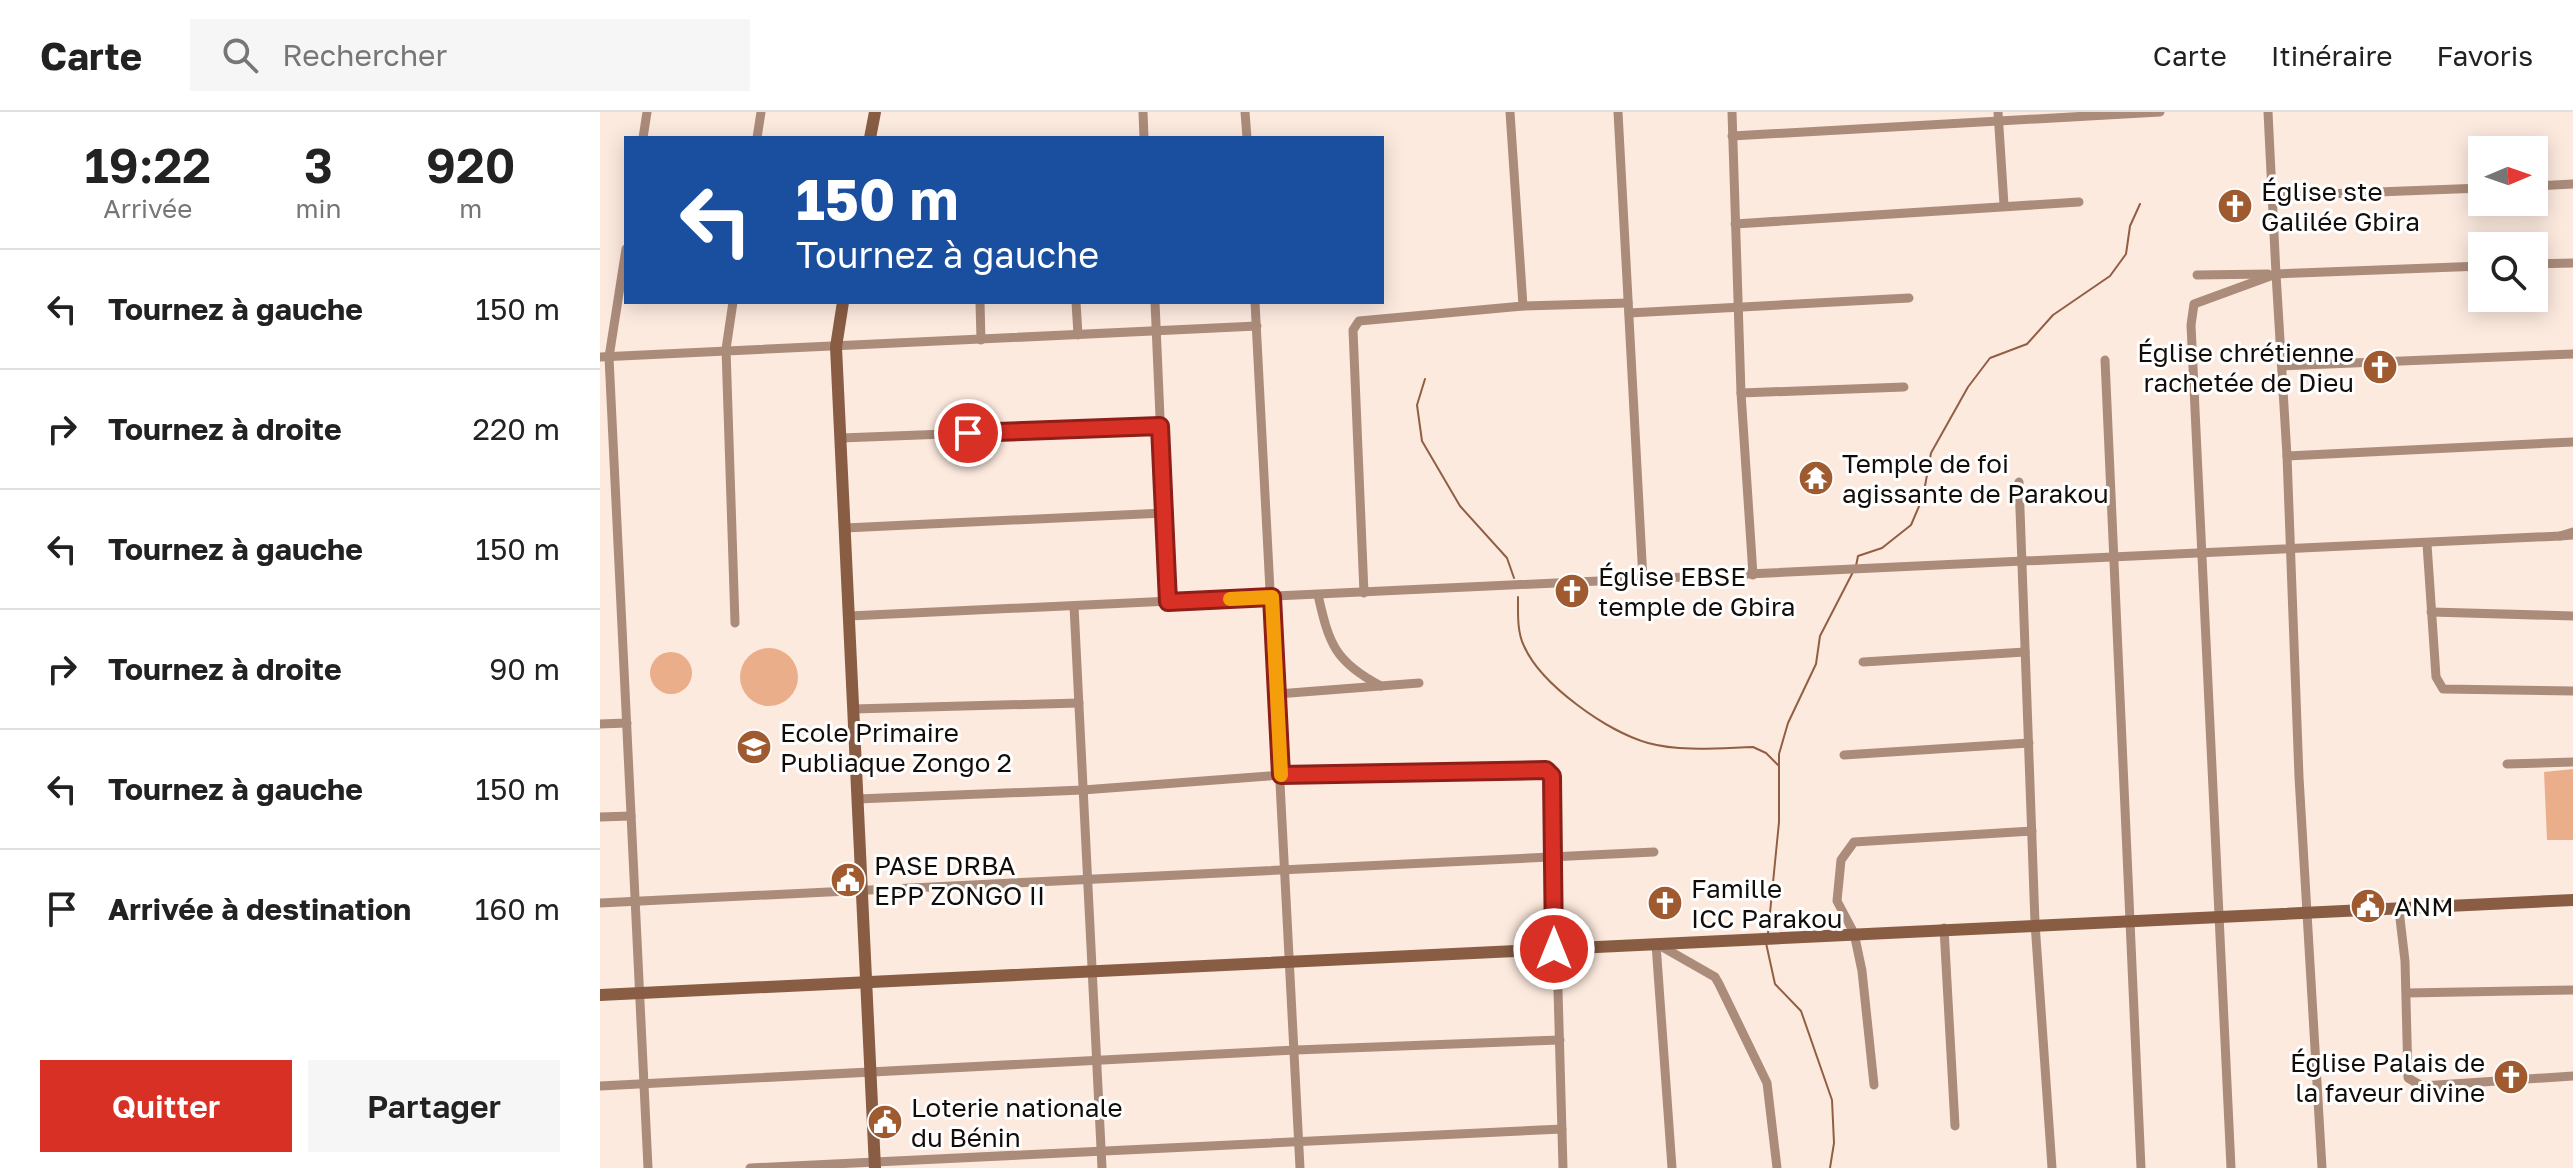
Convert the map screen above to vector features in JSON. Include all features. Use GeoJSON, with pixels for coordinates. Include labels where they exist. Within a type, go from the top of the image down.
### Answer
{"type":"FeatureCollection","features":[{"type":"Feature","properties":{"kind":"street"},"geometry":{"type":"LineString","coordinates":[[643,136],[647,112]]}},
{"type":"Feature","properties":{"kind":"street"},"geometry":{"type":"LineString","coordinates":[[757,136],[761,112]]}},
{"type":"Feature","properties":{"kind":"street"},"geometry":{"type":"LineString","coordinates":[[870,136],[875,112]]}},
{"type":"Feature","properties":{"kind":"street"},"geometry":{"type":"LineString","coordinates":[[1143,112],[1144,136]]}},
{"type":"Feature","properties":{"kind":"street"},"geometry":{"type":"LineString","coordinates":[[1245,112],[1247,136]]}},
{"type":"Feature","properties":{"kind":"street"},"geometry":{"type":"LineString","coordinates":[[1510,112],[1523,306]]}},
{"type":"Feature","properties":{"kind":"street"},"geometry":{"type":"LineString","coordinates":[[1618,112],[1643,580]]}},
{"type":"Feature","properties":{"kind":"street"},"geometry":{"type":"LineString","coordinates":[[1732,112],[1741,393],[1753,575]]}},
{"type":"Feature","properties":{"kind":"street"},"geometry":{"type":"LineString","coordinates":[[1732,136],[1998,117],[2160,112]]}},
{"type":"Feature","properties":{"kind":"street"},"geometry":{"type":"LineString","coordinates":[[2268,112],[2322,1168]]}},
{"type":"Feature","properties":{"kind":"street"},"geometry":{"type":"LineString","coordinates":[[1998,117],[2004,205]]}},
{"type":"Feature","properties":{"kind":"street"},"geometry":{"type":"LineString","coordinates":[[2548,185],[2573,184]]}},
{"type":"Feature","properties":{"kind":"street"},"geometry":{"type":"LineString","coordinates":[[2272,196],[2468,189]]}},
{"type":"Feature","properties":{"kind":"street"},"geometry":{"type":"LineString","coordinates":[[1735,224],[2079,202]]}},
{"type":"Feature","properties":{"kind":"street"},"geometry":{"type":"LineString","coordinates":[[624,259],[604,357],[627,723],[648,1168]]}},
{"type":"Feature","properties":{"kind":"street"},"geometry":{"type":"LineString","coordinates":[[2548,264],[2573,263]]}},
{"type":"Feature","properties":{"kind":"street"},"geometry":{"type":"LineString","coordinates":[[2197,275],[2468,267]]}},
{"type":"Feature","properties":{"kind":"street"},"geometry":{"type":"LineString","coordinates":[[2231,1168],[2191,325],[2194,304],[2276,274]]}},
{"type":"Feature","properties":{"kind":"street"},"geometry":{"type":"LineString","coordinates":[[1364,593],[1353,330],[1359,321],[1523,306],[1738,306],[1909,298]]}},
{"type":"Feature","properties":{"kind":"street"},"geometry":{"type":"LineString","coordinates":[[733,304],[726,349],[735,623]]}},
{"type":"Feature","properties":{"kind":"street"},"geometry":{"type":"LineString","coordinates":[[843,304],[836,347],[875,1164]]}},
{"type":"Feature","properties":{"kind":"street"},"geometry":{"type":"LineString","coordinates":[[980,304],[981,340]]}},
{"type":"Feature","properties":{"kind":"street"},"geometry":{"type":"LineString","coordinates":[[1076,304],[1078,335]]}},
{"type":"Feature","properties":{"kind":"street"},"geometry":{"type":"LineString","coordinates":[[1155,304],[1168,602]]}},
{"type":"Feature","properties":{"kind":"street"},"geometry":{"type":"LineString","coordinates":[[1255,304],[1300,1168]]}},
{"type":"Feature","properties":{"kind":"street"},"geometry":{"type":"LineString","coordinates":[[604,357],[1257,326]]}},
{"type":"Feature","properties":{"kind":"street"},"geometry":{"type":"LineString","coordinates":[[2282,366],[2573,354]]}},
{"type":"Feature","properties":{"kind":"street"},"geometry":{"type":"LineString","coordinates":[[2105,360],[2141,1168]]}},
{"type":"Feature","properties":{"kind":"street"},"geometry":{"type":"LineString","coordinates":[[1741,393],[1904,387]]}},
{"type":"Feature","properties":{"kind":"street"},"geometry":{"type":"LineString","coordinates":[[841,438],[1160,426]]}},
{"type":"Feature","properties":{"kind":"street"},"geometry":{"type":"LineString","coordinates":[[2287,456],[2573,442]]}},
{"type":"Feature","properties":{"kind":"street"},"geometry":{"type":"LineString","coordinates":[[2019,482],[2035,923],[2052,1168]]}},
{"type":"Feature","properties":{"kind":"street"},"geometry":{"type":"LineString","coordinates":[[845,528],[1164,513]]}},
{"type":"Feature","properties":{"kind":"street"},"geometry":{"type":"LineString","coordinates":[[849,616],[1867,570],[2022,560],[2427,544],[2573,534]]}},
{"type":"Feature","properties":{"kind":"street"},"geometry":{"type":"LineString","coordinates":[[2427,544],[2436,677],[2443,689],[2573,691]]}},
{"type":"Feature","properties":{"kind":"street"},"geometry":{"type":"LineString","coordinates":[[1318,595],[1326,632],[1350,670],[1381,686]]}},
{"type":"Feature","properties":{"kind":"street"},"geometry":{"type":"LineString","coordinates":[[1074,606],[1102,1168]]}},
{"type":"Feature","properties":{"kind":"street"},"geometry":{"type":"LineString","coordinates":[[2431,612],[2573,616]]}},
{"type":"Feature","properties":{"kind":"street"},"geometry":{"type":"LineString","coordinates":[[1863,662],[2025,652]]}},
{"type":"Feature","properties":{"kind":"street"},"geometry":{"type":"LineString","coordinates":[[1277,694],[1419,683]]}},
{"type":"Feature","properties":{"kind":"street"},"geometry":{"type":"LineString","coordinates":[[853,709],[1079,703]]}},
{"type":"Feature","properties":{"kind":"street"},"geometry":{"type":"LineString","coordinates":[[600,724],[627,723]]}},
{"type":"Feature","properties":{"kind":"street"},"geometry":{"type":"LineString","coordinates":[[1844,755],[2029,743]]}},
{"type":"Feature","properties":{"kind":"street"},"geometry":{"type":"LineString","coordinates":[[2507,764],[2573,762]]}},
{"type":"Feature","properties":{"kind":"street"},"geometry":{"type":"LineString","coordinates":[[857,799],[1083,790],[1281,775],[1546,770],[1552,776],[1554,949],[1563,1168]]}},
{"type":"Feature","properties":{"kind":"street"},"geometry":{"type":"LineString","coordinates":[[600,817],[631,816]]}},
{"type":"Feature","properties":{"kind":"street"},"geometry":{"type":"LineString","coordinates":[[1874,1085],[1862,971],[1854,933],[1837,901],[1841,860],[1854,842],[2032,831]]}},
{"type":"Feature","properties":{"kind":"street"},"geometry":{"type":"LineString","coordinates":[[600,903],[1654,852]]}},
{"type":"Feature","properties":{"kind":"street"},"geometry":{"type":"LineString","coordinates":[[600,995],[2035,923],[2307,914],[2573,900]]}},
{"type":"Feature","properties":{"kind":"street"},"geometry":{"type":"LineString","coordinates":[[2399,910],[2407,993],[2408,1078],[2413,1084],[2573,1076]]}},
{"type":"Feature","properties":{"kind":"street"},"geometry":{"type":"LineString","coordinates":[[1944,928],[1955,1126]]}},
{"type":"Feature","properties":{"kind":"street"},"geometry":{"type":"LineString","coordinates":[[1656,944],[1672,1168]]}},
{"type":"Feature","properties":{"kind":"street"},"geometry":{"type":"LineString","coordinates":[[1656,944],[1715,977],[1719,984],[1767,1083],[1777,1168]]}},
{"type":"Feature","properties":{"kind":"street"},"geometry":{"type":"LineString","coordinates":[[2407,993],[2573,990]]}},
{"type":"Feature","properties":{"kind":"street"},"geometry":{"type":"LineString","coordinates":[[600,1086],[1296,1050],[1560,1040]]}},
{"type":"Feature","properties":{"kind":"street"},"geometry":{"type":"LineString","coordinates":[[750,1168],[1562,1129]]}},
{"type":"Feature","properties":{"kind":"shaded area"},"geometry":{"type":"Polygon","coordinates":[[[769,648],[780,650],[789,657],[796,666],[796,688],[789,697],[780,704],[769,706],[758,704],[749,697],[742,688],[740,677],[742,666],[749,657],[758,650],[769,648]]]}},
{"type":"Feature","properties":{"kind":"shaded area"},"geometry":{"type":"Polygon","coordinates":[[[671,652],[686,658],[692,673],[686,688],[671,694],[656,688],[650,673],[656,658],[671,652]]]}},
{"type":"Feature","properties":{"kind":"shaded area"},"geometry":{"type":"Polygon","coordinates":[[[2573,769],[2573,840],[2547,840],[2544,772],[2573,769]]]}},
{"type":"Feature","properties":{"kind":"waterway"},"geometry":{"type":"LineString","coordinates":[[1856,566],[1858,556],[1882,548],[1911,525],[1923,497],[1931,453],[1968,387],[1990,358],[2027,344],[2053,315],[2110,276],[2126,254],[2130,226],[2140,204]]}},
{"type":"Feature","properties":{"kind":"waterway"},"geometry":{"type":"LineString","coordinates":[[1425,379],[1417,405],[1422,441],[1460,506],[1507,558],[1514,578]]}},
{"type":"Feature","properties":{"kind":"waterway"},"geometry":{"type":"LineString","coordinates":[[1768,933],[1779,822],[1779,754],[1788,723],[1816,664],[1820,636],[1853,572]]}},
{"type":"Feature","properties":{"kind":"waterway"},"geometry":{"type":"LineString","coordinates":[[1518,597],[1520,635],[1533,661],[1560,691],[1596,718],[1648,743],[1687,748],[1753,747],[1766,753],[1778,765]]}},
{"type":"Feature","properties":{"kind":"waterway"},"geometry":{"type":"LineString","coordinates":[[1766,943],[1775,984],[1801,1011],[1832,1100],[1834,1143],[1830,1168]]}},
{"type":"Feature","properties":{"kind":"slow traffic"},"geometry":{"type":"LineString","coordinates":[[1230,599],[1272,597],[1281,775]]}},
{"type":"Feature","properties":{"kind":"place","name":"Église ste Galilée Gbira"},"geometry":{"type":"Point","coordinates":[2235,206]}},
{"type":"Feature","properties":{"kind":"place","name":"Église chrétienne rachetée de Dieu"},"geometry":{"type":"Point","coordinates":[2380,367]}},
{"type":"Feature","properties":{"kind":"place","name":"Temple de foi agissante de Parakou"},"geometry":{"type":"Point","coordinates":[1816,478]}},
{"type":"Feature","properties":{"kind":"place","name":"Église EBSE temple de Gbira"},"geometry":{"type":"Point","coordinates":[1572,591]}},
{"type":"Feature","properties":{"kind":"place","name":"Ecole Primaire Publiaque Zongo 2"},"geometry":{"type":"Point","coordinates":[754,747]}},
{"type":"Feature","properties":{"kind":"place","name":"PASE DRBA EPP ZONGO II"},"geometry":{"type":"Point","coordinates":[848,880]}},
{"type":"Feature","properties":{"kind":"place","name":"Famille ICC Parakou"},"geometry":{"type":"Point","coordinates":[1665,903]}},
{"type":"Feature","properties":{"kind":"place","name":"ANM"},"geometry":{"type":"Point","coordinates":[2368,906]}},
{"type":"Feature","properties":{"kind":"place","name":"Église Palais de la faveur divine"},"geometry":{"type":"Point","coordinates":[2511,1077]}},
{"type":"Feature","properties":{"kind":"place","name":"Loterie nationale du Bénin"},"geometry":{"type":"Point","coordinates":[885,1122]}},
{"type":"Feature","properties":{"kind":"route"},"geometry":{"type":"LineString","coordinates":[[968,433],[1160,426],[1168,602],[1272,597],[1281,775],[1546,770],[1552,776],[1554,949]]}}]}
